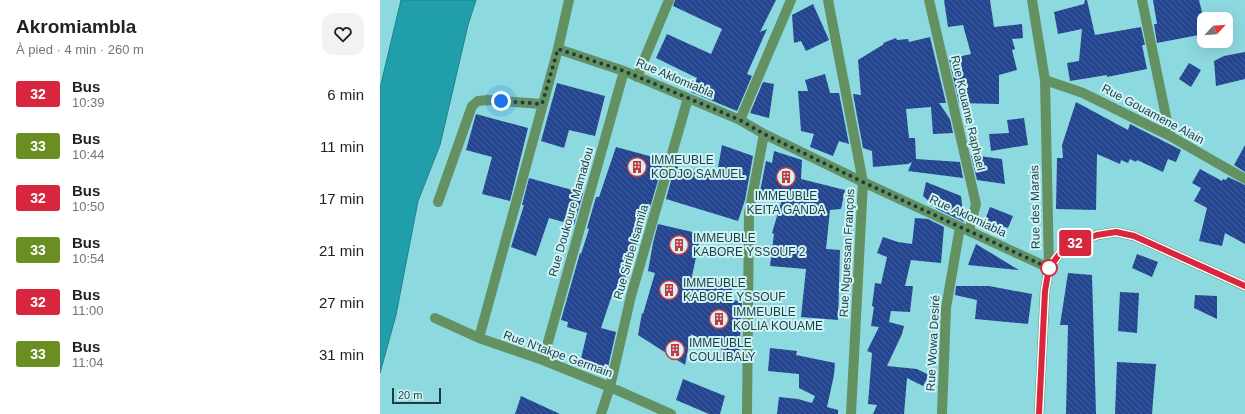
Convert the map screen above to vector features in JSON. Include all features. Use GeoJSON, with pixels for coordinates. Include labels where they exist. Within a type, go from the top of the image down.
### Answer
{"type":"FeatureCollection","features":[{"type":"Feature","properties":{"kind":"street"},"geometry":{"type":"LineString","coordinates":[[479,338],[558,49],[569,0]]}},
{"type":"Feature","properties":{"kind":"street"},"geometry":{"type":"LineString","coordinates":[[637,77],[669,0]]}},
{"type":"Feature","properties":{"kind":"street"},"geometry":{"type":"LineString","coordinates":[[740,120],[791,0]]}},
{"type":"Feature","properties":{"kind":"street","name":"Rue Nguessan François"},"geometry":{"type":"LineString","coordinates":[[828,0],[863,182],[851,414]]}},
{"type":"Feature","properties":{"kind":"street","name":"Rue Kouame Raphael"},"geometry":{"type":"LineString","coordinates":[[929,0],[976,204],[964,229]]}},
{"type":"Feature","properties":{"kind":"street","name":"Rue des Marais"},"geometry":{"type":"LineString","coordinates":[[1032,0],[1045,80],[1049,268],[1044,298],[1039,414]]}},
{"type":"Feature","properties":{"kind":"street"},"geometry":{"type":"LineString","coordinates":[[1142,0],[1170,136]]}},
{"type":"Feature","properties":{"kind":"street","name":"Rue Aklomiabla"},"geometry":{"type":"LineString","coordinates":[[558,49],[624,71],[740,120],[764,134],[863,182],[1049,268]]}},
{"type":"Feature","properties":{"kind":"street","name":"Rue Doukoure Mamadou"},"geometry":{"type":"LineString","coordinates":[[543,360],[624,71]]}},
{"type":"Feature","properties":{"kind":"street","name":"Rue Gouamene Alain"},"geometry":{"type":"LineString","coordinates":[[1045,80],[1083,92],[1170,136],[1245,179]]}},
{"type":"Feature","properties":{"kind":"street","name":"Rue Siribe Isamïla"},"geometry":{"type":"LineString","coordinates":[[601,414],[610,387],[631,296],[688,98]]}},
{"type":"Feature","properties":{"kind":"street"},"geometry":{"type":"LineString","coordinates":[[438,202],[472,106],[478,101],[488,100],[542,104]]}},
{"type":"Feature","properties":{"kind":"street"},"geometry":{"type":"LineString","coordinates":[[747,414],[749,213],[764,134]]}},
{"type":"Feature","properties":{"kind":"street","name":"Rue Wowa Desiré"},"geometry":{"type":"LineString","coordinates":[[942,414],[946,308],[964,229]]}},
{"type":"Feature","properties":{"kind":"street"},"geometry":{"type":"LineString","coordinates":[[1049,268],[1061,252],[1078,242],[1097,235],[1116,232],[1134,236],[1245,286]]}},
{"type":"Feature","properties":{"kind":"street","name":"Rue N'takpe Germain"},"geometry":{"type":"LineString","coordinates":[[435,318],[479,338],[543,360],[610,387],[671,414]]}},
{"type":"Feature","properties":{"kind":"water"},"geometry":{"type":"Polygon","coordinates":[[[401,0],[476,0],[468,25],[440,145],[418,201],[396,315],[380,373],[380,88],[401,0]]]}},
{"type":"Feature","properties":{"kind":"building"},"geometry":{"type":"Polygon","coordinates":[[[675,0],[776,0],[760,32],[767,29],[747,74],[752,76],[737,111],[691,92],[697,78],[656,58],[667,34],[711,54],[722,29],[673,6],[675,0]]]}},
{"type":"Feature","properties":{"kind":"building"},"geometry":{"type":"Polygon","coordinates":[[[944,0],[990,0],[994,27],[1022,24],[1023,38],[1012,39],[1015,49],[1012,50],[1017,70],[999,75],[999,104],[959,103],[949,59],[971,54],[963,25],[948,27],[944,0]]]}},
{"type":"Feature","properties":{"kind":"building"},"geometry":{"type":"Polygon","coordinates":[[[1085,0],[1087,0],[1095,35],[1141,27],[1145,45],[1142,45],[1147,69],[1107,77],[1107,75],[1070,81],[1067,63],[1079,61],[1082,29],[1058,34],[1054,12],[1084,4],[1085,0]]]}},
{"type":"Feature","properties":{"kind":"building"},"geometry":{"type":"Polygon","coordinates":[[[1153,0],[1199,0],[1202,12],[1197,12],[1197,35],[1157,43],[1154,24],[1157,24],[1153,0]]]}},
{"type":"Feature","properties":{"kind":"building"},"geometry":{"type":"Polygon","coordinates":[[[813,4],[829,40],[806,51],[801,41],[794,43],[792,15],[813,4]]]}},
{"type":"Feature","properties":{"kind":"building"},"geometry":{"type":"Polygon","coordinates":[[[930,37],[946,103],[939,103],[950,119],[953,133],[933,134],[931,107],[906,109],[909,138],[915,138],[916,159],[960,162],[963,178],[908,171],[912,162],[908,164],[873,167],[872,151],[863,148],[853,94],[861,95],[858,60],[884,44],[883,43],[896,38],[897,40],[908,39],[909,42],[930,37]]]}},
{"type":"Feature","properties":{"kind":"building"},"geometry":{"type":"Polygon","coordinates":[[[1245,52],[1245,79],[1216,86],[1214,61],[1224,56],[1245,52]]]}},
{"type":"Feature","properties":{"kind":"building"},"geometry":{"type":"Polygon","coordinates":[[[1189,63],[1201,70],[1191,87],[1179,79],[1189,63]]]}},
{"type":"Feature","properties":{"kind":"building"},"geometry":{"type":"Polygon","coordinates":[[[825,74],[830,93],[839,93],[849,144],[839,141],[833,156],[810,147],[814,134],[801,131],[798,91],[808,91],[805,80],[825,74]]]}},
{"type":"Feature","properties":{"kind":"building"},"geometry":{"type":"Polygon","coordinates":[[[763,82],[774,84],[769,118],[750,113],[763,82]]]}},
{"type":"Feature","properties":{"kind":"building"},"geometry":{"type":"Polygon","coordinates":[[[557,83],[605,96],[595,136],[569,130],[564,148],[541,141],[557,83]]]}},
{"type":"Feature","properties":{"kind":"building"},"geometry":{"type":"Polygon","coordinates":[[[1076,102],[1128,130],[1130,124],[1181,150],[1176,162],[1168,159],[1163,172],[1137,160],[1136,162],[1130,159],[1128,163],[1121,160],[1120,164],[1097,154],[1096,210],[1056,209],[1057,158],[1063,158],[1062,145],[1076,102]]]}},
{"type":"Feature","properties":{"kind":"building"},"geometry":{"type":"Polygon","coordinates":[[[476,114],[528,128],[510,201],[482,194],[492,157],[466,150],[476,114]]]}},
{"type":"Feature","properties":{"kind":"building"},"geometry":{"type":"Polygon","coordinates":[[[1024,118],[1028,145],[991,151],[989,134],[1009,133],[1007,120],[1024,118]]]}},
{"type":"Feature","properties":{"kind":"building"},"geometry":{"type":"Polygon","coordinates":[[[722,145],[753,156],[745,200],[738,221],[666,199],[675,166],[716,179],[722,145]]]}},
{"type":"Feature","properties":{"kind":"building"},"geometry":{"type":"Polygon","coordinates":[[[1245,145],[1245,172],[1234,165],[1245,145]]]}},
{"type":"Feature","properties":{"kind":"building"},"geometry":{"type":"Polygon","coordinates":[[[616,147],[664,160],[646,221],[644,221],[619,300],[611,298],[601,328],[616,332],[606,376],[579,367],[587,333],[567,327],[568,322],[561,320],[580,253],[581,254],[589,229],[587,228],[596,197],[599,197],[616,147]]]}},
{"type":"Feature","properties":{"kind":"building"},"geometry":{"type":"Polygon","coordinates":[[[774,151],[802,160],[801,179],[845,190],[841,209],[830,210],[826,249],[840,250],[838,320],[801,317],[806,269],[770,266],[774,234],[772,233],[783,196],[759,197],[766,161],[772,163],[774,151]]]}},
{"type":"Feature","properties":{"kind":"building"},"geometry":{"type":"Polygon","coordinates":[[[971,155],[1002,159],[1005,184],[977,180],[971,155]]]}},
{"type":"Feature","properties":{"kind":"building"},"geometry":{"type":"Polygon","coordinates":[[[1200,169],[1222,181],[1223,179],[1226,180],[1228,177],[1245,185],[1245,244],[1225,233],[1222,246],[1199,241],[1207,208],[1194,201],[1201,188],[1192,183],[1200,169]]]}},
{"type":"Feature","properties":{"kind":"building"},"geometry":{"type":"Polygon","coordinates":[[[529,178],[583,193],[574,225],[549,218],[536,256],[511,247],[524,205],[522,205],[529,178]]]}},
{"type":"Feature","properties":{"kind":"building"},"geometry":{"type":"Polygon","coordinates":[[[926,182],[961,196],[964,222],[937,209],[923,196],[926,182]]]}},
{"type":"Feature","properties":{"kind":"building"},"geometry":{"type":"Polygon","coordinates":[[[990,207],[1013,216],[1008,228],[985,220],[990,207]]]}},
{"type":"Feature","properties":{"kind":"building"},"geometry":{"type":"Polygon","coordinates":[[[915,218],[928,219],[944,227],[941,263],[911,260],[905,286],[913,286],[910,312],[891,311],[889,322],[904,326],[902,334],[887,366],[917,369],[929,375],[923,386],[907,378],[904,414],[873,414],[877,405],[868,404],[872,353],[867,351],[879,327],[871,326],[874,307],[872,306],[875,283],[881,284],[887,257],[877,253],[883,237],[898,242],[912,244],[915,218]]]}},
{"type":"Feature","properties":{"kind":"building"},"geometry":{"type":"Polygon","coordinates":[[[658,224],[701,234],[692,276],[733,284],[731,299],[742,302],[739,358],[691,334],[685,365],[638,335],[642,313],[643,314],[655,273],[648,271],[658,224]]]}},
{"type":"Feature","properties":{"kind":"building"},"geometry":{"type":"Polygon","coordinates":[[[976,244],[1019,270],[968,265],[976,244]]]}},
{"type":"Feature","properties":{"kind":"building"},"geometry":{"type":"Polygon","coordinates":[[[1137,254],[1158,262],[1152,277],[1132,268],[1137,254]]]}},
{"type":"Feature","properties":{"kind":"building"},"geometry":{"type":"Polygon","coordinates":[[[1068,273],[1092,275],[1096,414],[1066,414],[1068,325],[1060,325],[1068,273]]]}},
{"type":"Feature","properties":{"kind":"building"},"geometry":{"type":"Polygon","coordinates":[[[956,286],[989,286],[1032,294],[1028,324],[975,319],[977,300],[955,295],[956,286]]]}},
{"type":"Feature","properties":{"kind":"building"},"geometry":{"type":"Polygon","coordinates":[[[1120,292],[1139,293],[1137,333],[1118,331],[1120,292]]]}},
{"type":"Feature","properties":{"kind":"building"},"geometry":{"type":"Polygon","coordinates":[[[1195,295],[1217,296],[1217,319],[1194,308],[1195,295]]]}},
{"type":"Feature","properties":{"kind":"building"},"geometry":{"type":"Polygon","coordinates":[[[770,348],[797,351],[796,355],[835,363],[827,407],[838,410],[838,414],[777,414],[779,397],[798,399],[812,403],[815,396],[799,388],[799,374],[768,371],[770,348]]]}},
{"type":"Feature","properties":{"kind":"building"},"geometry":{"type":"Polygon","coordinates":[[[1117,362],[1156,364],[1152,414],[1115,414],[1117,362]]]}},
{"type":"Feature","properties":{"kind":"building"},"geometry":{"type":"Polygon","coordinates":[[[683,379],[725,396],[720,414],[709,414],[676,400],[683,379]]]}},
{"type":"Feature","properties":{"kind":"building"},"geometry":{"type":"Polygon","coordinates":[[[521,396],[560,414],[515,414],[521,396]]]}},
{"type":"Feature","properties":{"kind":"bus line","name":"32"},"geometry":{"type":"LineString","coordinates":[[1039,414],[1045,291],[1049,268],[1061,252],[1078,242],[1097,235],[1116,232],[1134,236],[1245,286]]}},
{"type":"Feature","properties":{"kind":"place","name":"IMMEUBLE KODJO SAMUEL"},"geometry":{"type":"Point","coordinates":[637,167]}},
{"type":"Feature","properties":{"kind":"place","name":"IMMEUBLE KEITA GANDA"},"geometry":{"type":"Point","coordinates":[786,177]}},
{"type":"Feature","properties":{"kind":"place","name":"IMMEUBLE KABORE YSSOUF 2"},"geometry":{"type":"Point","coordinates":[679,245]}},
{"type":"Feature","properties":{"kind":"place","name":"IMMEUBLE KABORE YSSOUF"},"geometry":{"type":"Point","coordinates":[669,290]}},
{"type":"Feature","properties":{"kind":"place","name":"IMMEUBLE KOLIA KOUAME"},"geometry":{"type":"Point","coordinates":[719,319]}},
{"type":"Feature","properties":{"kind":"place","name":"IMMEUBLE COULIBALY"},"geometry":{"type":"Point","coordinates":[675,350]}},
{"type":"Feature","properties":{"kind":"route"},"geometry":{"type":"LineString","coordinates":[[501,101],[542,104],[558,49],[624,71],[740,120],[764,134],[863,182],[1049,268]]}}]}
